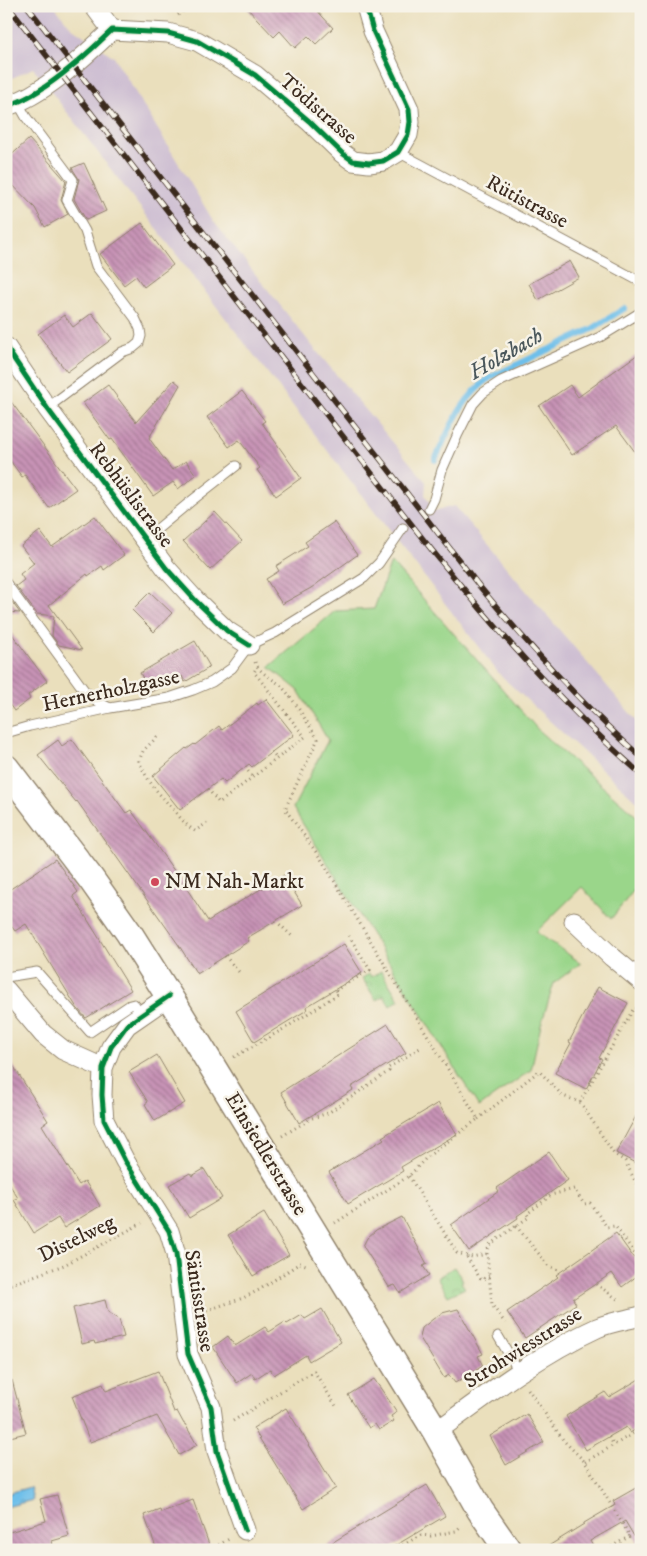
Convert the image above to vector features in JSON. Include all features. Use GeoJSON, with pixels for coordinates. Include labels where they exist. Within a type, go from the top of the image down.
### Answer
{"type":"FeatureCollection","features":[{"type":"Feature","properties":{"kind":"main road","name":"Einsiedlerstrasse"},"geometry":{"type":"LineString","coordinates":[[6,768],[129,933],[214,1068],[436,1432],[480,1510],[508,1550]]}},
{"type":"Feature","properties":{"kind":"street"},"geometry":{"type":"LineString","coordinates":[[12,105],[35,94],[85,56],[112,30],[94,6]]}},
{"type":"Feature","properties":{"kind":"street"},"geometry":{"type":"LineString","coordinates":[[366,6],[373,31],[409,109],[408,135],[398,152]]}},
{"type":"Feature","properties":{"kind":"street","name":"Tödistrasse"},"geometry":{"type":"LineString","coordinates":[[112,30],[168,33],[197,40],[255,75],[353,161],[369,163],[383,161],[398,152]]}},
{"type":"Feature","properties":{"kind":"street","name":"Rebhüslistrasse"},"geometry":{"type":"LineString","coordinates":[[6,347],[47,408],[166,568],[227,631],[249,645]]}},
{"type":"Feature","properties":{"kind":"street"},"geometry":{"type":"LineString","coordinates":[[574,920],[612,957],[641,981]]}},
{"type":"Feature","properties":{"kind":"street"},"geometry":{"type":"LineString","coordinates":[[6,990],[43,1034],[64,1050],[103,1068]]}},
{"type":"Feature","properties":{"kind":"street","name":"Säntisstrasse"},"geometry":{"type":"LineString","coordinates":[[169,996],[127,1026],[111,1047],[103,1068],[102,1095],[104,1120],[125,1161],[169,1231],[176,1254],[188,1354],[210,1407],[217,1451],[245,1530]]}},
{"type":"Feature","properties":{"kind":"street","name":"Strohwiesstrasse"},"geometry":{"type":"LineString","coordinates":[[436,1432],[519,1373],[598,1328],[641,1316]]}},
{"type":"Feature","properties":{"kind":"lane"},"geometry":{"type":"LineString","coordinates":[[12,105],[26,117],[73,180],[67,200],[85,231],[96,266],[135,318],[141,336],[139,343],[133,348],[122,352],[47,408]]}},
{"type":"Feature","properties":{"kind":"lane","name":"Rütistrasse"},"geometry":{"type":"LineString","coordinates":[[398,152],[641,282]]}},
{"type":"Feature","properties":{"kind":"lane"},"geometry":{"type":"LineString","coordinates":[[429,508],[434,499],[442,470],[458,434],[473,404],[483,393],[501,381],[600,337],[641,312]]}},
{"type":"Feature","properties":{"kind":"lane"},"geometry":{"type":"LineString","coordinates":[[144,540],[236,466]]}},
{"type":"Feature","properties":{"kind":"lane","name":"Hernerholzgasse"},"geometry":{"type":"LineString","coordinates":[[6,733],[110,708],[169,698],[212,682],[232,668],[249,645],[275,633],[364,578],[379,563],[403,528]]}},
{"type":"Feature","properties":{"kind":"lane"},"geometry":{"type":"LineString","coordinates":[[6,583],[84,690],[96,701],[110,708]]}},
{"type":"Feature","properties":{"kind":"lane"},"geometry":{"type":"LineString","coordinates":[[6,978],[36,972],[90,1032],[130,1005],[134,1004],[142,1014]]}},
{"type":"Feature","properties":{"kind":"lane"},"geometry":{"type":"LineString","coordinates":[[498,1336],[519,1373]]}},
{"type":"Feature","properties":{"kind":"path"},"geometry":{"type":"LineString","coordinates":[[176,17],[189,6]]}},
{"type":"Feature","properties":{"kind":"path"},"geometry":{"type":"LineString","coordinates":[[249,645],[257,667],[284,689],[318,739],[285,809],[321,859],[478,1119]]}},
{"type":"Feature","properties":{"kind":"path"},"geometry":{"type":"LineString","coordinates":[[208,789],[219,804],[305,737],[254,672],[257,667]]}},
{"type":"Feature","properties":{"kind":"path"},"geometry":{"type":"LineString","coordinates":[[157,737],[143,752],[138,761],[146,778],[188,827],[195,831],[207,822]]}},
{"type":"Feature","properties":{"kind":"path"},"geometry":{"type":"LineString","coordinates":[[271,752],[277,760]]}},
{"type":"Feature","properties":{"kind":"path"},"geometry":{"type":"LineString","coordinates":[[245,767],[253,778]]}},
{"type":"Feature","properties":{"kind":"path"},"geometry":{"type":"LineString","coordinates":[[276,921],[294,938]]}},
{"type":"Feature","properties":{"kind":"path"},"geometry":{"type":"LineString","coordinates":[[214,1068],[287,1027],[338,994],[336,990],[370,970],[349,936]]}},
{"type":"Feature","properties":{"kind":"path"},"geometry":{"type":"LineString","coordinates":[[225,956],[239,972]]}},
{"type":"Feature","properties":{"kind":"path"},"geometry":{"type":"LineString","coordinates":[[580,1102],[634,1008],[641,1010]]}},
{"type":"Feature","properties":{"kind":"path"},"geometry":{"type":"LineString","coordinates":[[262,1148],[312,1118],[328,1113],[389,1071],[388,1068],[420,1048]]}},
{"type":"Feature","properties":{"kind":"path"},"geometry":{"type":"LineString","coordinates":[[315,1236],[408,1176],[427,1157],[539,1071],[563,1096],[580,1102],[614,1154],[625,1161],[641,1193]]}},
{"type":"Feature","properties":{"kind":"path"},"geometry":{"type":"LineString","coordinates":[[408,1176],[457,1253],[466,1256],[487,1254]]}},
{"type":"Feature","properties":{"kind":"path"},"geometry":{"type":"LineString","coordinates":[[508,1327],[492,1305],[487,1254],[489,1245],[529,1217],[527,1214],[551,1196],[574,1189],[584,1204],[590,1203],[607,1227],[615,1226],[641,1262]]}},
{"type":"Feature","properties":{"kind":"path"},"geometry":{"type":"LineString","coordinates":[[516,1226],[548,1265],[560,1271]]}},
{"type":"Feature","properties":{"kind":"path"},"geometry":{"type":"LineString","coordinates":[[466,1256],[481,1280],[489,1276]]}},
{"type":"Feature","properties":{"kind":"path"},"geometry":{"type":"LineString","coordinates":[[183,1319],[251,1294],[300,1263],[314,1268]]}},
{"type":"Feature","properties":{"kind":"path"},"geometry":{"type":"LineString","coordinates":[[214,1432],[314,1371],[336,1406]]}},
{"type":"Feature","properties":{"kind":"path"},"geometry":{"type":"LineString","coordinates":[[519,1373],[564,1441],[585,1462],[630,1536],[606,1550]]}},
{"type":"Feature","properties":{"kind":"path"},"geometry":{"type":"LineString","coordinates":[[585,1462],[641,1429]]}},
{"type":"Feature","properties":{"kind":"path"},"geometry":{"type":"LineString","coordinates":[[609,1437],[614,1445]]}},
{"type":"Feature","properties":{"kind":"path"},"geometry":{"type":"LineString","coordinates":[[394,1550],[421,1535],[431,1536],[456,1531],[462,1525]]}},
{"type":"Feature","properties":{"kind":"shaded area"},"geometry":{"type":"Polygon","coordinates":[[[6,6],[54,6],[71,27],[114,57],[214,222],[314,348],[426,482],[425,495],[435,511],[454,506],[641,726],[641,803],[632,797],[500,675],[33,68],[6,81],[6,6]]]}},
{"type":"Feature","properties":{"kind":"green space"},"geometry":{"type":"Polygon","coordinates":[[[391,562],[540,732],[641,820],[641,881],[611,919],[582,887],[536,932],[581,963],[554,983],[541,1025],[531,1070],[479,1107],[293,808],[328,740],[298,690],[269,667],[335,611],[374,609],[391,562]]]}},
{"type":"Feature","properties":{"kind":"green space"},"geometry":{"type":"Polygon","coordinates":[[[381,971],[399,1000],[390,1006],[384,996],[376,1000],[362,978],[369,974],[371,977],[381,971]]]}},
{"type":"Feature","properties":{"kind":"green space"},"geometry":{"type":"Polygon","coordinates":[[[454,1267],[465,1288],[448,1296],[437,1278],[454,1267]]]}},
{"type":"Feature","properties":{"kind":"water"},"geometry":{"type":"Polygon","coordinates":[[[30,1487],[33,1500],[6,1507],[6,1494],[30,1487]]]}},
{"type":"Feature","properties":{"kind":"building"},"geometry":{"type":"Polygon","coordinates":[[[245,6],[313,6],[333,28],[316,44],[308,36],[295,48],[280,31],[274,37],[245,6]]]}},
{"type":"Feature","properties":{"kind":"building"},"geometry":{"type":"Polygon","coordinates":[[[29,139],[66,181],[61,200],[68,214],[45,227],[35,208],[6,178],[6,160],[29,139]]]}},
{"type":"Feature","properties":{"kind":"building"},"geometry":{"type":"Polygon","coordinates":[[[84,163],[106,211],[86,220],[74,199],[79,179],[72,168],[84,163]]]}},
{"type":"Feature","properties":{"kind":"building"},"geometry":{"type":"Polygon","coordinates":[[[142,223],[173,265],[144,287],[136,276],[124,285],[100,254],[142,223]]]}},
{"type":"Feature","properties":{"kind":"building"},"geometry":{"type":"Polygon","coordinates":[[[570,261],[579,277],[538,300],[529,284],[570,261]]]}},
{"type":"Feature","properties":{"kind":"building"},"geometry":{"type":"Polygon","coordinates":[[[92,313],[112,339],[67,372],[38,334],[64,315],[73,327],[92,313]]]}},
{"type":"Feature","properties":{"kind":"building"},"geometry":{"type":"Polygon","coordinates":[[[641,352],[641,460],[616,426],[572,455],[539,406],[570,385],[578,397],[641,352]]]}},
{"type":"Feature","properties":{"kind":"building"},"geometry":{"type":"Polygon","coordinates":[[[174,380],[180,385],[149,438],[172,470],[186,461],[196,475],[178,489],[173,482],[153,496],[112,439],[110,440],[83,403],[108,385],[136,422],[174,380]]]}},
{"type":"Feature","properties":{"kind":"building"},"geometry":{"type":"Polygon","coordinates":[[[242,391],[265,421],[262,423],[301,478],[276,496],[257,470],[260,468],[239,440],[229,447],[207,417],[242,391]]]}},
{"type":"Feature","properties":{"kind":"building"},"geometry":{"type":"Polygon","coordinates":[[[6,395],[76,489],[49,508],[25,475],[22,477],[6,455],[6,395]]]}},
{"type":"Feature","properties":{"kind":"building"},"geometry":{"type":"Polygon","coordinates":[[[215,512],[242,541],[210,570],[183,541],[215,512]]]}},
{"type":"Feature","properties":{"kind":"building"},"geometry":{"type":"Polygon","coordinates":[[[95,516],[124,555],[104,570],[102,566],[88,576],[87,574],[49,605],[82,650],[59,645],[52,636],[54,616],[37,614],[16,586],[24,580],[20,574],[34,563],[21,546],[40,531],[52,547],[95,516]]]}},
{"type":"Feature","properties":{"kind":"building"},"geometry":{"type":"Polygon","coordinates":[[[334,522],[357,555],[311,588],[282,604],[266,579],[279,571],[276,566],[308,546],[305,542],[334,522]]]}},
{"type":"Feature","properties":{"kind":"building"},"geometry":{"type":"Polygon","coordinates":[[[150,592],[172,613],[154,632],[132,610],[150,592]]]}},
{"type":"Feature","properties":{"kind":"building"},"geometry":{"type":"Polygon","coordinates":[[[6,594],[20,613],[6,612],[6,594]]]}},
{"type":"Feature","properties":{"kind":"building"},"geometry":{"type":"Polygon","coordinates":[[[6,626],[47,681],[28,695],[30,699],[14,711],[6,700],[6,626]]]}},
{"type":"Feature","properties":{"kind":"building"},"geometry":{"type":"Polygon","coordinates":[[[195,641],[210,667],[185,682],[182,676],[151,692],[140,673],[195,641]]]}},
{"type":"Feature","properties":{"kind":"building"},"geometry":{"type":"Polygon","coordinates":[[[266,699],[294,735],[252,767],[249,764],[225,783],[221,779],[180,810],[153,776],[186,748],[195,745],[219,726],[222,730],[257,703],[258,705],[266,699]]]}},
{"type":"Feature","properties":{"kind":"building"},"geometry":{"type":"Polygon","coordinates":[[[72,739],[126,813],[131,810],[208,921],[284,875],[302,905],[247,938],[249,941],[197,974],[77,801],[38,755],[58,740],[62,746],[72,739]]]}},
{"type":"Feature","properties":{"kind":"building"},"geometry":{"type":"Polygon","coordinates":[[[55,859],[78,892],[73,896],[131,990],[86,1018],[77,1008],[26,924],[15,931],[6,919],[6,892],[55,859]]]}},
{"type":"Feature","properties":{"kind":"building"},"geometry":{"type":"Polygon","coordinates":[[[344,944],[362,973],[306,1007],[307,1010],[254,1042],[236,1011],[344,944]]]}},
{"type":"Feature","properties":{"kind":"building"},"geometry":{"type":"Polygon","coordinates":[[[598,987],[628,1003],[599,1058],[602,1059],[586,1089],[555,1073],[598,987]]]}},
{"type":"Feature","properties":{"kind":"building"},"geometry":{"type":"Polygon","coordinates":[[[388,1024],[406,1053],[351,1087],[353,1090],[299,1123],[281,1092],[388,1024]]]}},
{"type":"Feature","properties":{"kind":"building"},"geometry":{"type":"Polygon","coordinates":[[[6,1054],[48,1121],[42,1125],[79,1185],[85,1181],[100,1206],[64,1228],[58,1218],[34,1233],[14,1200],[18,1198],[6,1179],[6,1054]]]}},
{"type":"Feature","properties":{"kind":"building"},"geometry":{"type":"Polygon","coordinates":[[[157,1055],[185,1103],[155,1121],[145,1104],[148,1102],[129,1072],[157,1055]]]}},
{"type":"Feature","properties":{"kind":"building"},"geometry":{"type":"Polygon","coordinates":[[[438,1103],[457,1134],[401,1167],[403,1171],[348,1204],[329,1172],[384,1139],[382,1137],[438,1103]]]}},
{"type":"Feature","properties":{"kind":"building"},"geometry":{"type":"Polygon","coordinates":[[[641,1107],[641,1166],[616,1153],[641,1107]]]}},
{"type":"Feature","properties":{"kind":"building"},"geometry":{"type":"Polygon","coordinates":[[[549,1152],[568,1180],[517,1216],[518,1218],[469,1251],[451,1225],[499,1191],[497,1188],[549,1152]]]}},
{"type":"Feature","properties":{"kind":"building"},"geometry":{"type":"Polygon","coordinates":[[[204,1169],[222,1198],[189,1218],[169,1185],[190,1173],[192,1176],[204,1169]]]}},
{"type":"Feature","properties":{"kind":"building"},"geometry":{"type":"Polygon","coordinates":[[[264,1213],[289,1255],[253,1276],[228,1235],[264,1213]]]}},
{"type":"Feature","properties":{"kind":"building"},"geometry":{"type":"Polygon","coordinates":[[[402,1217],[427,1264],[423,1266],[429,1275],[400,1293],[395,1285],[389,1287],[363,1246],[367,1238],[376,1230],[402,1217]]]}},
{"type":"Feature","properties":{"kind":"building"},"geometry":{"type":"Polygon","coordinates":[[[616,1233],[641,1268],[641,1273],[622,1287],[612,1273],[573,1299],[576,1304],[525,1338],[507,1312],[558,1277],[556,1275],[616,1233]]]}},
{"type":"Feature","properties":{"kind":"building"},"geometry":{"type":"Polygon","coordinates":[[[105,1300],[108,1312],[119,1319],[124,1337],[95,1344],[94,1341],[82,1344],[73,1308],[105,1300]]]}},
{"type":"Feature","properties":{"kind":"building"},"geometry":{"type":"Polygon","coordinates":[[[322,1309],[341,1342],[309,1361],[306,1355],[274,1375],[270,1369],[255,1379],[252,1373],[237,1383],[213,1347],[228,1336],[235,1346],[265,1327],[269,1332],[285,1322],[287,1324],[302,1315],[305,1319],[322,1309]]]}},
{"type":"Feature","properties":{"kind":"building"},"geometry":{"type":"Polygon","coordinates":[[[458,1309],[483,1354],[478,1356],[483,1366],[455,1383],[449,1375],[444,1378],[420,1338],[422,1328],[433,1319],[442,1313],[458,1309]]]}},
{"type":"Feature","properties":{"kind":"building"},"geometry":{"type":"Polygon","coordinates":[[[158,1371],[174,1412],[177,1411],[197,1445],[179,1455],[157,1416],[90,1442],[72,1396],[103,1384],[106,1391],[158,1371]]]}},
{"type":"Feature","properties":{"kind":"building"},"geometry":{"type":"Polygon","coordinates":[[[641,1378],[641,1426],[630,1433],[626,1427],[586,1450],[566,1416],[605,1392],[609,1397],[641,1378]]]}},
{"type":"Feature","properties":{"kind":"building"},"geometry":{"type":"Polygon","coordinates":[[[374,1379],[397,1412],[391,1416],[394,1421],[379,1430],[375,1424],[369,1428],[348,1395],[374,1379]]]}},
{"type":"Feature","properties":{"kind":"building"},"geometry":{"type":"Polygon","coordinates":[[[12,1380],[26,1433],[6,1438],[6,1381],[12,1380]]]}},
{"type":"Feature","properties":{"kind":"building"},"geometry":{"type":"Polygon","coordinates":[[[286,1408],[336,1488],[303,1509],[253,1428],[286,1408]]]}},
{"type":"Feature","properties":{"kind":"building"},"geometry":{"type":"Polygon","coordinates":[[[527,1414],[544,1442],[506,1465],[490,1436],[527,1414]]]}},
{"type":"Feature","properties":{"kind":"building"},"geometry":{"type":"Polygon","coordinates":[[[427,1485],[445,1516],[388,1550],[320,1550],[427,1485]]]}},
{"type":"Feature","properties":{"kind":"building"},"geometry":{"type":"Polygon","coordinates":[[[641,1485],[641,1548],[625,1521],[590,1541],[595,1550],[542,1550],[615,1505],[613,1501],[641,1485]]]}},
{"type":"Feature","properties":{"kind":"building"},"geometry":{"type":"Polygon","coordinates":[[[57,1495],[69,1536],[52,1541],[54,1550],[6,1550],[6,1533],[46,1521],[40,1499],[57,1495]]]}},
{"type":"Feature","properties":{"kind":"building"},"geometry":{"type":"Polygon","coordinates":[[[193,1500],[211,1550],[157,1550],[144,1515],[160,1509],[161,1512],[193,1500]]]}},
{"type":"Feature","properties":{"kind":"waterway","name":"Holzbach"},"geometry":{"type":"LineString","coordinates":[[435,460],[457,414],[481,385],[491,377],[592,329],[625,308]]}},
{"type":"Feature","properties":{"kind":"railway"},"geometry":{"type":"LineString","coordinates":[[8,6],[448,570],[500,632],[554,691],[641,774]]}},
{"type":"Feature","properties":{"kind":"railway"},"geometry":{"type":"LineString","coordinates":[[27,6],[480,587],[557,675],[641,757]]}},
{"type":"Feature","properties":{"kind":"cycle path"},"geometry":{"type":"LineString","coordinates":[[6,106],[20,101],[48,85],[76,63],[112,30],[168,33],[197,41],[255,75],[353,161],[369,163],[383,161],[398,152],[408,135],[409,109],[373,31],[366,6]]}},
{"type":"Feature","properties":{"kind":"cycle path"},"geometry":{"type":"LineString","coordinates":[[6,347],[47,408],[166,568],[227,631],[249,645]]}},
{"type":"Feature","properties":{"kind":"cycle path"},"geometry":{"type":"LineString","coordinates":[[169,996],[127,1025],[111,1047],[103,1068],[102,1095],[104,1120],[125,1161],[169,1231],[176,1254],[188,1354],[211,1407],[217,1451],[245,1530]]}},
{"type":"Feature","properties":{"kind":"place","name":"NM Nah-Markt"},"geometry":{"type":"Point","coordinates":[155,882]}}]}
